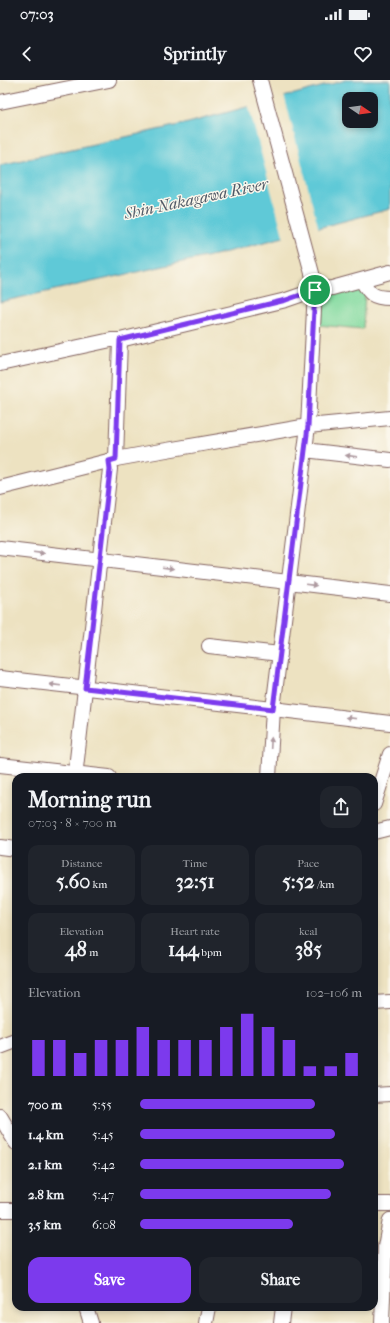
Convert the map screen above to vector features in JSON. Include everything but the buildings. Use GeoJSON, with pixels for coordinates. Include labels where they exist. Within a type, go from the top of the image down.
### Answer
{"type":"FeatureCollection","features":[{"type":"Feature","properties":{"kind":"street"},"geometry":{"type":"LineString","coordinates":[[0,102],[80,83],[109,80]]}},
{"type":"Feature","properties":{"kind":"street"},"geometry":{"type":"LineString","coordinates":[[260,80],[309,261],[315,290],[308,426],[273,709],[269,773]]}},
{"type":"Feature","properties":{"kind":"street"},"geometry":{"type":"LineString","coordinates":[[0,364],[111,340],[120,340],[286,300],[315,290],[332,288],[362,281],[390,272]]}},
{"type":"Feature","properties":{"kind":"street"},"geometry":{"type":"LineString","coordinates":[[362,281],[369,291],[375,296],[390,298]]}},
{"type":"Feature","properties":{"kind":"street"},"geometry":{"type":"LineString","coordinates":[[75,773],[110,470],[113,460],[120,340]]}},
{"type":"Feature","properties":{"kind":"street"},"geometry":{"type":"LineString","coordinates":[[0,488],[113,460],[308,426],[390,418]]}},
{"type":"Feature","properties":{"kind":"street"},"geometry":{"type":"LineString","coordinates":[[305,450],[390,460]]}},
{"type":"Feature","properties":{"kind":"street"},"geometry":{"type":"LineString","coordinates":[[0,548],[390,594]]}},
{"type":"Feature","properties":{"kind":"street"},"geometry":{"type":"LineString","coordinates":[[209,646],[280,654]]}},
{"type":"Feature","properties":{"kind":"street"},"geometry":{"type":"LineString","coordinates":[[0,678],[390,723]]}},
{"type":"Feature","properties":{"kind":"street"},"geometry":{"type":"LineString","coordinates":[[378,792],[390,754]]}},
{"type":"Feature","properties":{"kind":"street"},"geometry":{"type":"LineString","coordinates":[[0,765],[60,773]]}},
{"type":"Feature","properties":{"kind":"street"},"geometry":{"type":"LineString","coordinates":[[378,831],[390,828]]}},
{"type":"Feature","properties":{"kind":"street"},"geometry":{"type":"LineString","coordinates":[[0,847],[12,848]]}},
{"type":"Feature","properties":{"kind":"street"},"geometry":{"type":"LineString","coordinates":[[378,1003],[390,1002]]}},
{"type":"Feature","properties":{"kind":"street"},"geometry":{"type":"LineString","coordinates":[[0,1048],[12,1043]]}},
{"type":"Feature","properties":{"kind":"street"},"geometry":{"type":"LineString","coordinates":[[378,1095],[390,1094]]}},
{"type":"Feature","properties":{"kind":"street"},"geometry":{"type":"LineString","coordinates":[[0,1116],[12,1134]]}},
{"type":"Feature","properties":{"kind":"street"},"geometry":{"type":"LineString","coordinates":[[378,1204],[390,1204]]}},
{"type":"Feature","properties":{"kind":"street"},"geometry":{"type":"LineString","coordinates":[[0,1210],[12,1210]]}},
{"type":"Feature","properties":{"kind":"street"},"geometry":{"type":"LineString","coordinates":[[382,1323],[387,1264],[385,1247],[390,1220]]}},
{"type":"Feature","properties":{"kind":"street"},"geometry":{"type":"LineString","coordinates":[[87,1311],[91,1323]]}},
{"type":"Feature","properties":{"kind":"street"},"geometry":{"type":"LineString","coordinates":[[206,1323],[208,1311]]}},
{"type":"Feature","properties":{"kind":"street"},"geometry":{"type":"LineString","coordinates":[[281,1323],[282,1311]]}},
{"type":"Feature","properties":{"kind":"green space"},"geometry":{"type":"Polygon","coordinates":[[[357,284],[365,293],[363,329],[317,325],[323,290],[357,284]]]}},
{"type":"Feature","properties":{"kind":"water","name":"Shin-Nakagawa River"},"geometry":{"type":"Polygon","coordinates":[[[346,80],[390,80],[390,209],[219,254],[0,302],[0,165],[188,123],[346,80]]]}},
{"type":"Feature","properties":{"kind":"pier"},"geometry":{"type":"Polygon","coordinates":[[[284,95],[319,230],[284,239],[248,104],[284,95]]]}},
{"type":"Feature","properties":{"kind":"route"},"geometry":{"type":"LineString","coordinates":[[315,290],[308,426],[273,709],[85,688],[110,470],[109,461],[116,459],[120,340],[286,300],[315,290]]}}]}
